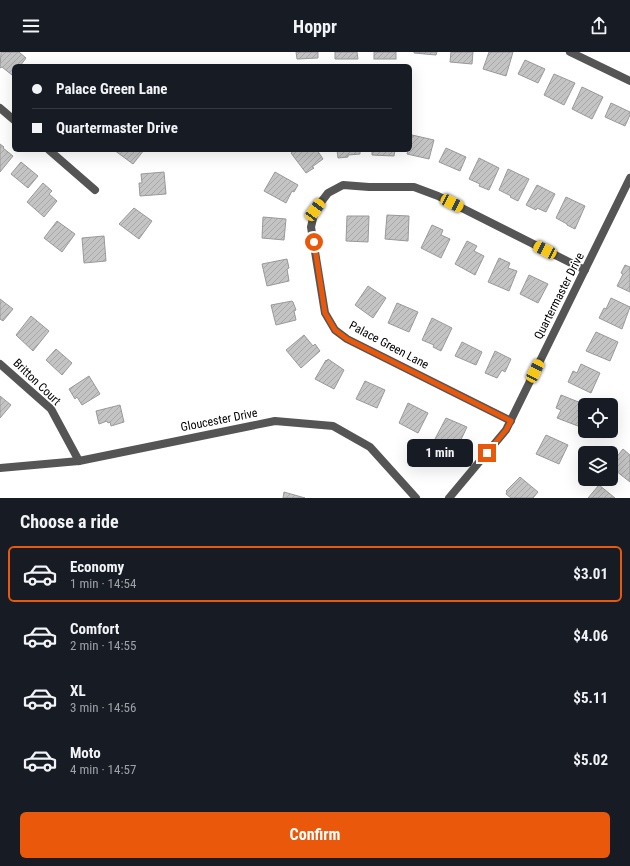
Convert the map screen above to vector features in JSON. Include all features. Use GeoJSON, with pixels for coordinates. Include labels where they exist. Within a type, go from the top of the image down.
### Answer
{"type":"FeatureCollection","features":[{"type":"Feature","properties":{"kind":"street"},"geometry":{"type":"LineString","coordinates":[[570,52],[630,81]]}},
{"type":"Feature","properties":{"kind":"street"},"geometry":{"type":"LineString","coordinates":[[0,108],[12,118]]}},
{"type":"Feature","properties":{"kind":"street"},"geometry":{"type":"LineString","coordinates":[[51,152],[95,190]]}},
{"type":"Feature","properties":{"kind":"street","name":"Quartermaster Drive"},"geometry":{"type":"LineString","coordinates":[[449,498],[506,430],[630,178]]}},
{"type":"Feature","properties":{"kind":"street","name":"Palace Green Lane"},"geometry":{"type":"LineString","coordinates":[[511,421],[347,339],[335,330],[325,313],[311,227],[315,210],[328,193],[343,185],[369,187],[414,187],[438,196],[585,270]]}},
{"type":"Feature","properties":{"kind":"street","name":"Britton Court"},"geometry":{"type":"LineString","coordinates":[[0,364],[51,409],[79,461]]}},
{"type":"Feature","properties":{"kind":"street","name":"Gloucester Drive"},"geometry":{"type":"LineString","coordinates":[[0,468],[79,461],[275,421],[333,426],[370,447],[416,498]]}},
{"type":"Feature","properties":{"kind":"building"},"geometry":{"type":"Polygon","coordinates":[[[1,52],[19,52],[26,58],[22,64],[12,64],[12,75],[2,67],[0,68],[1,52]]]}},
{"type":"Feature","properties":{"kind":"building"},"geometry":{"type":"Polygon","coordinates":[[[296,52],[318,52],[318,58],[297,59],[296,52]]]}},
{"type":"Feature","properties":{"kind":"building"},"geometry":{"type":"Polygon","coordinates":[[[335,52],[357,52],[358,59],[335,59],[335,52]]]}},
{"type":"Feature","properties":{"kind":"building"},"geometry":{"type":"Polygon","coordinates":[[[374,52],[396,52],[396,59],[374,59],[374,52]]]}},
{"type":"Feature","properties":{"kind":"building"},"geometry":{"type":"Polygon","coordinates":[[[414,52],[437,52],[436,55],[414,52]]]}},
{"type":"Feature","properties":{"kind":"building"},"geometry":{"type":"Polygon","coordinates":[[[451,52],[473,52],[472,64],[450,62],[451,52]]]}},
{"type":"Feature","properties":{"kind":"building"},"geometry":{"type":"Polygon","coordinates":[[[489,52],[513,52],[506,76],[483,69],[489,52]]]}},
{"type":"Feature","properties":{"kind":"building"},"geometry":{"type":"Polygon","coordinates":[[[525,60],[545,69],[538,83],[518,74],[525,60]]]}},
{"type":"Feature","properties":{"kind":"building"},"geometry":{"type":"Polygon","coordinates":[[[554,74],[575,83],[564,105],[544,95],[554,74]]]}},
{"type":"Feature","properties":{"kind":"building"},"geometry":{"type":"Polygon","coordinates":[[[582,87],[603,97],[592,119],[572,109],[582,87]]]}},
{"type":"Feature","properties":{"kind":"building"},"geometry":{"type":"Polygon","coordinates":[[[611,103],[630,112],[625,126],[605,117],[611,103]]]}},
{"type":"Feature","properties":{"kind":"building"},"geometry":{"type":"Polygon","coordinates":[[[412,135],[434,140],[429,159],[407,154],[408,152],[412,152],[412,135]]]}},
{"type":"Feature","properties":{"kind":"building"},"geometry":{"type":"Polygon","coordinates":[[[0,144],[13,156],[0,172],[0,144]]]}},
{"type":"Feature","properties":{"kind":"building"},"geometry":{"type":"Polygon","coordinates":[[[446,148],[466,157],[460,171],[439,162],[446,148]]]}},
{"type":"Feature","properties":{"kind":"building"},"geometry":{"type":"Polygon","coordinates":[[[117,152],[142,152],[133,164],[117,152]]]}},
{"type":"Feature","properties":{"kind":"building"},"geometry":{"type":"Polygon","coordinates":[[[318,152],[323,159],[312,167],[314,168],[306,173],[291,153],[318,152]]]}},
{"type":"Feature","properties":{"kind":"building"},"geometry":{"type":"Polygon","coordinates":[[[337,152],[360,152],[360,154],[338,158],[337,152]]]}},
{"type":"Feature","properties":{"kind":"building"},"geometry":{"type":"Polygon","coordinates":[[[372,152],[395,152],[394,156],[372,155],[372,152]]]}},
{"type":"Feature","properties":{"kind":"building"},"geometry":{"type":"Polygon","coordinates":[[[479,158],[499,168],[489,190],[479,186],[480,184],[469,179],[479,158]]]}},
{"type":"Feature","properties":{"kind":"building"},"geometry":{"type":"Polygon","coordinates":[[[21,162],[38,176],[28,188],[11,174],[21,162]]]}},
{"type":"Feature","properties":{"kind":"building"},"geometry":{"type":"Polygon","coordinates":[[[508,169],[529,179],[518,201],[499,190],[508,169]]]}},
{"type":"Feature","properties":{"kind":"building"},"geometry":{"type":"Polygon","coordinates":[[[164,172],[166,194],[140,196],[139,183],[142,183],[141,174],[164,172]]]}},
{"type":"Feature","properties":{"kind":"building"},"geometry":{"type":"Polygon","coordinates":[[[275,172],[298,185],[294,192],[292,191],[286,203],[264,191],[275,172]]]}},
{"type":"Feature","properties":{"kind":"building"},"geometry":{"type":"Polygon","coordinates":[[[43,183],[52,191],[49,194],[57,201],[44,217],[27,202],[43,183]]]}},
{"type":"Feature","properties":{"kind":"building"},"geometry":{"type":"Polygon","coordinates":[[[537,185],[555,194],[546,212],[537,208],[536,210],[526,205],[537,185]]]}},
{"type":"Feature","properties":{"kind":"building"},"geometry":{"type":"Polygon","coordinates":[[[566,197],[585,206],[575,229],[556,218],[566,197]]]}},
{"type":"Feature","properties":{"kind":"building"},"geometry":{"type":"Polygon","coordinates":[[[134,208],[152,221],[139,239],[119,224],[134,208]]]}},
{"type":"Feature","properties":{"kind":"building"},"geometry":{"type":"Polygon","coordinates":[[[387,215],[409,216],[408,241],[385,239],[387,215]]]}},
{"type":"Feature","properties":{"kind":"building"},"geometry":{"type":"Polygon","coordinates":[[[347,216],[369,216],[368,242],[346,241],[347,216]]]}},
{"type":"Feature","properties":{"kind":"building"},"geometry":{"type":"Polygon","coordinates":[[[263,217],[286,219],[284,240],[262,238],[263,217]]]}},
{"type":"Feature","properties":{"kind":"building"},"geometry":{"type":"Polygon","coordinates":[[[57,221],[75,234],[62,252],[44,238],[57,221]]]}},
{"type":"Feature","properties":{"kind":"building"},"geometry":{"type":"Polygon","coordinates":[[[432,225],[443,230],[441,235],[450,239],[441,258],[421,248],[432,225]]]}},
{"type":"Feature","properties":{"kind":"building"},"geometry":{"type":"Polygon","coordinates":[[[104,236],[106,261],[84,263],[82,238],[104,236]]]}},
{"type":"Feature","properties":{"kind":"building"},"geometry":{"type":"Polygon","coordinates":[[[467,241],[477,246],[474,251],[484,256],[475,275],[455,264],[467,241]]]}},
{"type":"Feature","properties":{"kind":"building"},"geometry":{"type":"Polygon","coordinates":[[[499,258],[510,263],[508,268],[517,271],[509,291],[488,282],[499,258]]]}},
{"type":"Feature","properties":{"kind":"building"},"geometry":{"type":"Polygon","coordinates":[[[287,259],[289,281],[267,286],[262,264],[287,259]]]}},
{"type":"Feature","properties":{"kind":"building"},"geometry":{"type":"Polygon","coordinates":[[[625,265],[630,267],[630,292],[617,286],[623,274],[621,273],[625,265]]]}},
{"type":"Feature","properties":{"kind":"building"},"geometry":{"type":"Polygon","coordinates":[[[529,275],[548,284],[538,303],[520,294],[529,275]]]}},
{"type":"Feature","properties":{"kind":"building"},"geometry":{"type":"Polygon","coordinates":[[[368,286],[386,298],[373,318],[355,305],[368,286]]]}},
{"type":"Feature","properties":{"kind":"building"},"geometry":{"type":"Polygon","coordinates":[[[611,298],[630,307],[622,329],[599,318],[604,308],[606,309],[611,298]]]}},
{"type":"Feature","properties":{"kind":"building"},"geometry":{"type":"Polygon","coordinates":[[[0,299],[13,309],[3,321],[0,319],[0,299]]]}},
{"type":"Feature","properties":{"kind":"building"},"geometry":{"type":"Polygon","coordinates":[[[292,301],[296,310],[294,311],[296,320],[276,325],[271,305],[292,301]]]}},
{"type":"Feature","properties":{"kind":"building"},"geometry":{"type":"Polygon","coordinates":[[[397,303],[418,312],[409,332],[388,323],[397,303]]]}},
{"type":"Feature","properties":{"kind":"building"},"geometry":{"type":"Polygon","coordinates":[[[31,316],[49,331],[33,351],[16,335],[31,316]]]}},
{"type":"Feature","properties":{"kind":"building"},"geometry":{"type":"Polygon","coordinates":[[[432,318],[452,328],[441,351],[433,347],[434,345],[422,340],[432,318]]]}},
{"type":"Feature","properties":{"kind":"building"},"geometry":{"type":"Polygon","coordinates":[[[596,332],[618,342],[610,361],[586,351],[596,332]]]}},
{"type":"Feature","properties":{"kind":"building"},"geometry":{"type":"Polygon","coordinates":[[[304,335],[313,346],[315,344],[320,351],[301,368],[286,350],[304,335]]]}},
{"type":"Feature","properties":{"kind":"building"},"geometry":{"type":"Polygon","coordinates":[[[462,342],[482,352],[476,365],[455,356],[462,342]]]}},
{"type":"Feature","properties":{"kind":"building"},"geometry":{"type":"Polygon","coordinates":[[[56,349],[72,363],[62,375],[46,360],[56,349]]]}},
{"type":"Feature","properties":{"kind":"building"},"geometry":{"type":"Polygon","coordinates":[[[495,351],[511,359],[505,372],[502,370],[497,378],[485,373],[495,351]]]}},
{"type":"Feature","properties":{"kind":"building"},"geometry":{"type":"Polygon","coordinates":[[[328,359],[344,370],[334,389],[315,379],[328,359]]]}},
{"type":"Feature","properties":{"kind":"building"},"geometry":{"type":"Polygon","coordinates":[[[581,364],[600,373],[591,393],[568,382],[573,371],[577,373],[581,364]]]}},
{"type":"Feature","properties":{"kind":"building"},"geometry":{"type":"Polygon","coordinates":[[[89,376],[100,394],[82,405],[77,397],[75,399],[69,389],[89,376]]]}},
{"type":"Feature","properties":{"kind":"building"},"geometry":{"type":"Polygon","coordinates":[[[365,381],[385,390],[377,408],[356,399],[365,381]]]}},
{"type":"Feature","properties":{"kind":"building"},"geometry":{"type":"Polygon","coordinates":[[[561,395],[578,402],[578,426],[557,418],[561,410],[556,408],[561,395]]]}},
{"type":"Feature","properties":{"kind":"building"},"geometry":{"type":"Polygon","coordinates":[[[0,396],[11,405],[0,418],[0,396]]]}},
{"type":"Feature","properties":{"kind":"building"},"geometry":{"type":"Polygon","coordinates":[[[408,403],[428,413],[418,433],[399,423],[408,403]]]}},
{"type":"Feature","properties":{"kind":"building"},"geometry":{"type":"Polygon","coordinates":[[[120,405],[124,422],[111,426],[110,422],[108,423],[107,421],[99,424],[96,411],[120,405]]]}},
{"type":"Feature","properties":{"kind":"building"},"geometry":{"type":"Polygon","coordinates":[[[446,418],[467,427],[456,450],[435,439],[446,418]]]}},
{"type":"Feature","properties":{"kind":"building"},"geometry":{"type":"Polygon","coordinates":[[[546,435],[568,445],[559,464],[536,454],[546,435]]]}},
{"type":"Feature","properties":{"kind":"building"},"geometry":{"type":"Polygon","coordinates":[[[623,449],[630,455],[630,482],[618,473],[618,455],[623,449]]]}},
{"type":"Feature","properties":{"kind":"building"},"geometry":{"type":"Polygon","coordinates":[[[520,477],[538,492],[533,498],[511,498],[506,494],[506,491],[520,477]]]}},
{"type":"Feature","properties":{"kind":"building"},"geometry":{"type":"Polygon","coordinates":[[[598,486],[600,486],[615,498],[588,498],[598,486]]]}},
{"type":"Feature","properties":{"kind":"building"},"geometry":{"type":"Polygon","coordinates":[[[284,492],[305,498],[283,498],[284,492]]]}},
{"type":"Feature","properties":{"kind":"route"},"geometry":{"type":"LineString","coordinates":[[314,242],[325,313],[335,330],[347,339],[511,421],[506,430],[487,453]]}}]}
